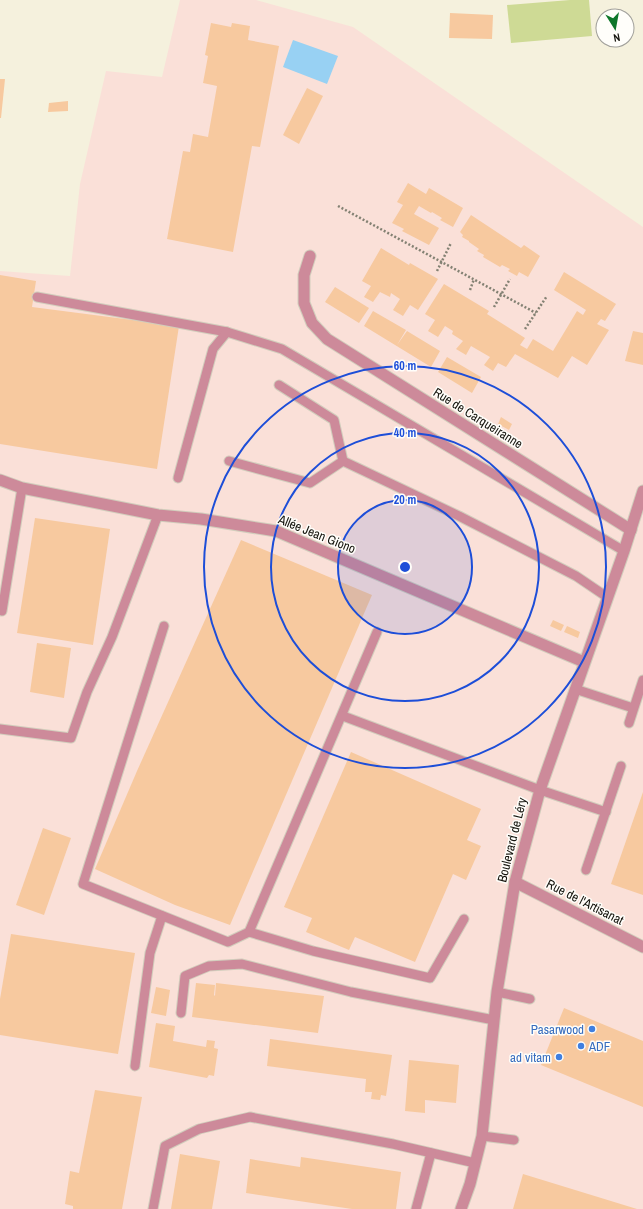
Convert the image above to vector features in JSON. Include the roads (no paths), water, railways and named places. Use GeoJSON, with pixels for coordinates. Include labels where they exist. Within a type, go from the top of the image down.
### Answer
{"type":"FeatureCollection","features":[{"type":"Feature","properties":{"kind":"street","name":"Rue de Carqueiranne"},"geometry":{"type":"LineString","coordinates":[[310,256],[304,275],[304,303],[312,323],[327,339],[631,530]]}},
{"type":"Feature","properties":{"kind":"street","name":"Allée Jean Giono"},"geometry":{"type":"LineString","coordinates":[[0,480],[22,488],[158,515],[201,519],[276,531],[584,662]]}},
{"type":"Feature","properties":{"kind":"street","name":"Boulevard de Léry"},"geometry":{"type":"LineString","coordinates":[[461,1209],[470,1184],[482,1136],[497,992],[515,882],[540,790],[624,551],[643,491]]}},
{"type":"Feature","properties":{"kind":"street","name":"Rue de l'Artisanat"},"geometry":{"type":"LineString","coordinates":[[515,882],[643,947]]}},
{"type":"Feature","properties":{"kind":"lane"},"geometry":{"type":"LineString","coordinates":[[37,297],[227,332],[282,349],[624,551]]}},
{"type":"Feature","properties":{"kind":"lane"},"geometry":{"type":"LineString","coordinates":[[178,478],[213,349],[227,332]]}},
{"type":"Feature","properties":{"kind":"lane"},"geometry":{"type":"LineString","coordinates":[[279,385],[334,420],[343,461]]}},
{"type":"Feature","properties":{"kind":"lane"},"geometry":{"type":"LineString","coordinates":[[229,461],[310,483],[343,461]]}},
{"type":"Feature","properties":{"kind":"lane"},"geometry":{"type":"LineString","coordinates":[[343,461],[459,516],[569,573],[607,597]]}},
{"type":"Feature","properties":{"kind":"lane"},"geometry":{"type":"LineString","coordinates":[[2,611],[22,488]]}},
{"type":"Feature","properties":{"kind":"lane"},"geometry":{"type":"LineString","coordinates":[[0,728],[71,738],[87,692],[112,637],[158,515]]}},
{"type":"Feature","properties":{"kind":"lane"},"geometry":{"type":"LineString","coordinates":[[164,626],[83,884],[228,942],[249,932],[343,716],[377,632]]}},
{"type":"Feature","properties":{"kind":"lane"},"geometry":{"type":"LineString","coordinates":[[629,723],[643,680]]}},
{"type":"Feature","properties":{"kind":"lane"},"geometry":{"type":"LineString","coordinates":[[575,689],[633,708]]}},
{"type":"Feature","properties":{"kind":"lane"},"geometry":{"type":"LineString","coordinates":[[343,716],[540,790],[606,812]]}},
{"type":"Feature","properties":{"kind":"lane"},"geometry":{"type":"LineString","coordinates":[[586,870],[621,766]]}},
{"type":"Feature","properties":{"kind":"lane"},"geometry":{"type":"LineString","coordinates":[[135,1066],[150,954],[162,916]]}},
{"type":"Feature","properties":{"kind":"lane"},"geometry":{"type":"LineString","coordinates":[[249,932],[313,951],[430,978],[464,919]]}},
{"type":"Feature","properties":{"kind":"lane"},"geometry":{"type":"LineString","coordinates":[[181,1013],[185,976],[209,966],[242,964],[351,992],[494,1020]]}},
{"type":"Feature","properties":{"kind":"lane"},"geometry":{"type":"LineString","coordinates":[[497,992],[530,999]]}},
{"type":"Feature","properties":{"kind":"lane"},"geometry":{"type":"LineString","coordinates":[[153,1209],[164,1146],[199,1129],[250,1117],[393,1144],[475,1163]]}},
{"type":"Feature","properties":{"kind":"lane"},"geometry":{"type":"LineString","coordinates":[[482,1136],[514,1140]]}},
{"type":"Feature","properties":{"kind":"lane"},"geometry":{"type":"LineString","coordinates":[[416,1209],[431,1153]]}},
{"type":"Feature","properties":{"kind":"water"},"geometry":{"type":"Polygon","coordinates":[[[293,40],[338,56],[327,84],[283,67],[293,40]]]}},
{"type":"Feature","properties":{"kind":"place","name":"Pasarwood"},"geometry":{"type":"Point","coordinates":[592,1029]}},
{"type":"Feature","properties":{"kind":"place","name":"ADF"},"geometry":{"type":"Point","coordinates":[581,1046]}},
{"type":"Feature","properties":{"kind":"place","name":"ad vitam"},"geometry":{"type":"Point","coordinates":[559,1057]}}]}
